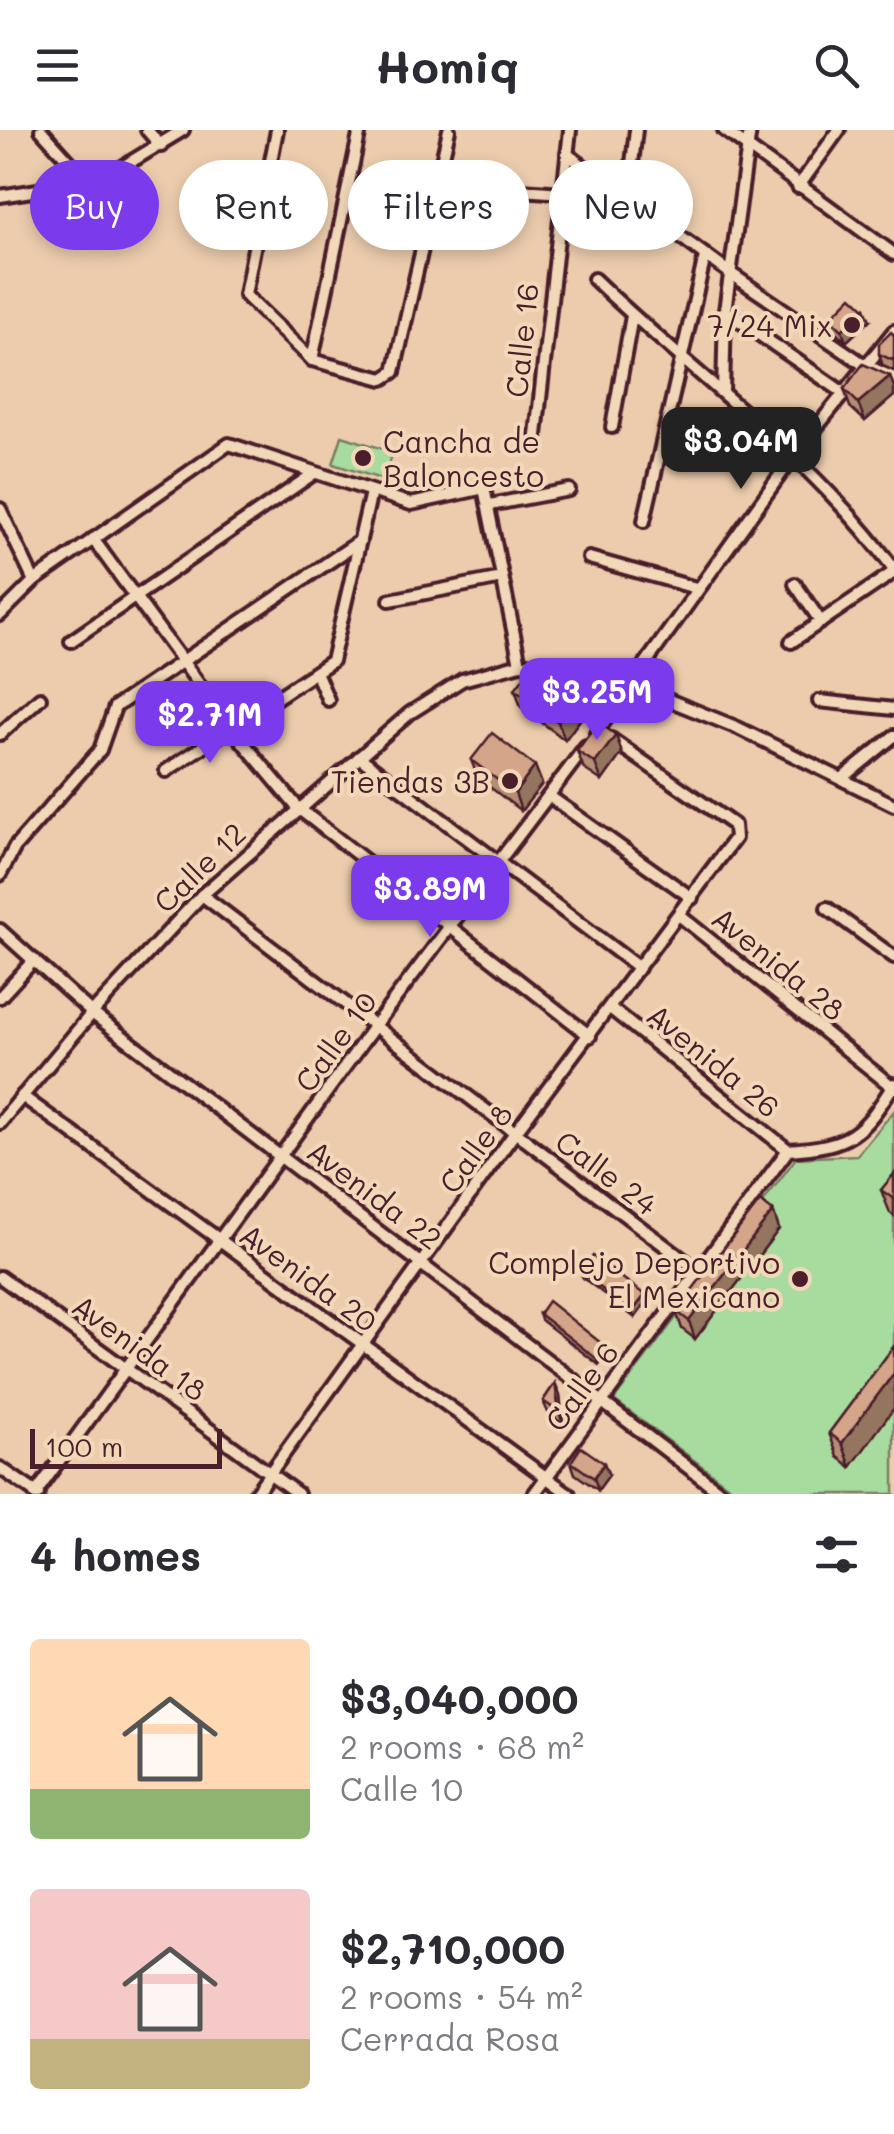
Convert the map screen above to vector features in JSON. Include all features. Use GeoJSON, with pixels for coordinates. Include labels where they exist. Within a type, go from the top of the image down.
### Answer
{"type":"FeatureCollection","features":[{"type":"Feature","properties":{"kind":"street"},"geometry":{"type":"LineString","coordinates":[[40,130],[68,160]]}},
{"type":"Feature","properties":{"kind":"street"},"geometry":{"type":"LineString","coordinates":[[147,130],[161,146]]}},
{"type":"Feature","properties":{"kind":"street"},"geometry":{"type":"LineString","coordinates":[[134,160],[183,130]]}},
{"type":"Feature","properties":{"kind":"street"},"geometry":{"type":"LineString","coordinates":[[278,130],[244,294],[312,360],[390,377],[421,250]]}},
{"type":"Feature","properties":{"kind":"street"},"geometry":{"type":"LineString","coordinates":[[312,360],[360,130]]}},
{"type":"Feature","properties":{"kind":"street"},"geometry":{"type":"LineString","coordinates":[[441,160],[448,130]]}},
{"type":"Feature","properties":{"kind":"street","name":"Calle 16"},"geometry":{"type":"LineString","coordinates":[[566,160],[570,130]]}},
{"type":"Feature","properties":{"kind":"street"},"geometry":{"type":"LineString","coordinates":[[632,160],[636,130]]}},
{"type":"Feature","properties":{"kind":"street"},"geometry":{"type":"LineString","coordinates":[[724,130],[894,254]]}},
{"type":"Feature","properties":{"kind":"street"},"geometry":{"type":"LineString","coordinates":[[723,393],[725,311],[750,130]]}},
{"type":"Feature","properties":{"kind":"street"},"geometry":{"type":"LineString","coordinates":[[798,187],[839,130]]}},
{"type":"Feature","properties":{"kind":"street"},"geometry":{"type":"LineString","coordinates":[[567,154],[576,160]]}},
{"type":"Feature","properties":{"kind":"street"},"geometry":{"type":"LineString","coordinates":[[1,195],[30,191]]}},
{"type":"Feature","properties":{"kind":"street"},"geometry":{"type":"LineString","coordinates":[[693,247],[864,364],[894,378]]}},
{"type":"Feature","properties":{"kind":"street","name":"Calle 16"},"geometry":{"type":"LineString","coordinates":[[536,436],[557,250]]}},
{"type":"Feature","properties":{"kind":"street"},"geometry":{"type":"LineString","coordinates":[[644,521],[705,256]]}},
{"type":"Feature","properties":{"kind":"street"},"geometry":{"type":"LineString","coordinates":[[594,280],[795,454],[842,501],[894,570],[791,642]]}},
{"type":"Feature","properties":{"kind":"street"},"geometry":{"type":"LineString","coordinates":[[725,311],[842,391]]}},
{"type":"Feature","properties":{"kind":"street"},"geometry":{"type":"LineString","coordinates":[[612,427],[632,316]]}},
{"type":"Feature","properties":{"kind":"street","name":"Calle 10"},"geometry":{"type":"LineString","coordinates":[[36,1493],[376,1024],[598,730],[795,454],[842,391],[894,332]]}},
{"type":"Feature","properties":{"kind":"street"},"geometry":{"type":"LineString","coordinates":[[0,616],[34,581],[229,444],[411,504],[484,488],[520,664]]}},
{"type":"Feature","properties":{"kind":"street"},"geometry":{"type":"LineString","coordinates":[[72,641],[313,474]]}},
{"type":"Feature","properties":{"kind":"street"},"geometry":{"type":"LineString","coordinates":[[490,505],[569,490]]}},
{"type":"Feature","properties":{"kind":"street"},"geometry":{"type":"LineString","coordinates":[[166,771],[332,661],[371,492]]}},
{"type":"Feature","properties":{"kind":"street"},"geometry":{"type":"LineString","coordinates":[[0,509],[34,581]]}},
{"type":"Feature","properties":{"kind":"street"},"geometry":{"type":"LineString","coordinates":[[94,539],[231,728],[298,808],[590,1036]]}},
{"type":"Feature","properties":{"kind":"street"},"geometry":{"type":"LineString","coordinates":[[0,875],[15,847],[100,750],[106,723],[115,707],[360,540]]}},
{"type":"Feature","properties":{"kind":"street"},"geometry":{"type":"LineString","coordinates":[[589,558],[696,588]]}},
{"type":"Feature","properties":{"kind":"street"},"geometry":{"type":"LineString","coordinates":[[390,600],[502,578]]}},
{"type":"Feature","properties":{"kind":"street"},"geometry":{"type":"LineString","coordinates":[[795,584],[821,622]]}},
{"type":"Feature","properties":{"kind":"street","name":"Calle 12"},"geometry":{"type":"LineString","coordinates":[[0,1123],[92,1013],[202,894],[438,692],[462,680],[520,664],[572,665],[738,728],[894,805]]}},
{"type":"Feature","properties":{"kind":"street"},"geometry":{"type":"LineString","coordinates":[[316,672],[328,700]]}},
{"type":"Feature","properties":{"kind":"street"},"geometry":{"type":"LineString","coordinates":[[0,734],[40,698]]}},
{"type":"Feature","properties":{"kind":"street"},"geometry":{"type":"LineString","coordinates":[[819,701],[894,708]]}},
{"type":"Feature","properties":{"kind":"street","name":"Calle 8"},"geometry":{"type":"LineString","coordinates":[[255,1494],[737,832],[734,825],[598,730]]}},
{"type":"Feature","properties":{"kind":"street"},"geometry":{"type":"LineString","coordinates":[[844,777],[894,736]]}},
{"type":"Feature","properties":{"kind":"street"},"geometry":{"type":"LineString","coordinates":[[360,757],[497,864],[640,968]]}},
{"type":"Feature","properties":{"kind":"street"},"geometry":{"type":"LineString","coordinates":[[549,796],[692,898]]}},
{"type":"Feature","properties":{"kind":"street","name":"Calle 24"},"geometry":{"type":"LineString","coordinates":[[202,894],[698,1270]]}},
{"type":"Feature","properties":{"kind":"street"},"geometry":{"type":"LineString","coordinates":[[826,908],[894,956]]}},
{"type":"Feature","properties":{"kind":"street","name":"Avenida 28"},"geometry":{"type":"LineString","coordinates":[[679,915],[893,1086]]}},
{"type":"Feature","properties":{"kind":"street","name":"Avenida 22"},"geometry":{"type":"LineString","coordinates":[[0,930],[92,1013],[723,1494]]}},
{"type":"Feature","properties":{"kind":"street"},"geometry":{"type":"LineString","coordinates":[[0,998],[34,960]]}},
{"type":"Feature","properties":{"kind":"street","name":"Avenida 26"},"geometry":{"type":"LineString","coordinates":[[610,1008],[788,1150]]}},
{"type":"Feature","properties":{"kind":"street"},"geometry":{"type":"LineString","coordinates":[[878,1112],[893,1086]]}},
{"type":"Feature","properties":{"kind":"street","name":"Avenida 20"},"geometry":{"type":"LineString","coordinates":[[22,1096],[362,1348],[569,1494]]}},
{"type":"Feature","properties":{"kind":"street"},"geometry":{"type":"LineString","coordinates":[[788,1150],[851,1138],[894,1101]]}},
{"type":"Feature","properties":{"kind":"street","name":"Calle 6"},"geometry":{"type":"LineString","coordinates":[[534,1494],[788,1150]]}},
{"type":"Feature","properties":{"kind":"street","name":"Avenida 18"},"geometry":{"type":"LineString","coordinates":[[0,1277],[298,1494]]}},
{"type":"Feature","properties":{"kind":"street"},"geometry":{"type":"LineString","coordinates":[[0,1468],[36,1493]]}},
{"type":"Feature","properties":{"kind":"green space","name":"Cancha de Baloncesto"},"geometry":{"type":"Polygon","coordinates":[[[342,436],[393,452],[384,480],[333,464],[342,436]]]}},
{"type":"Feature","properties":{"kind":"green space","name":"Complejo Deportivo El Mexicano"},"geometry":{"type":"Polygon","coordinates":[[[894,1111],[894,1494],[739,1494],[614,1400],[796,1158],[857,1155],[894,1111]]]}},
{"type":"Feature","properties":{"kind":"building"},"geometry":{"type":"Polygon","coordinates":[[[852,296],[865,308],[842,330],[830,318],[852,296]]]}},
{"type":"Feature","properties":{"kind":"building"},"geometry":{"type":"Polygon","coordinates":[[[891,332],[892,360],[879,354],[879,344],[891,332]]]}},
{"type":"Feature","properties":{"kind":"building"},"geometry":{"type":"Polygon","coordinates":[[[863,364],[890,376],[858,403],[844,389],[863,364]]]}},
{"type":"Feature","properties":{"kind":"building"},"geometry":{"type":"Polygon","coordinates":[[[532,666],[575,699],[558,722],[515,689],[532,666]]]}},
{"type":"Feature","properties":{"kind":"building"},"geometry":{"type":"Polygon","coordinates":[[[598,722],[616,735],[595,763],[577,751],[598,722]]]}},
{"type":"Feature","properties":{"kind":"building"},"geometry":{"type":"Polygon","coordinates":[[[492,733],[535,766],[515,793],[471,760],[492,733]]]}},
{"type":"Feature","properties":{"kind":"building"},"geometry":{"type":"Polygon","coordinates":[[[894,1174],[894,1199],[881,1190],[894,1174]]]}},
{"type":"Feature","properties":{"kind":"building"},"geometry":{"type":"Polygon","coordinates":[[[760,1201],[773,1211],[689,1321],[676,1311],[760,1201]]]}},
{"type":"Feature","properties":{"kind":"building"},"geometry":{"type":"Polygon","coordinates":[[[593,1256],[645,1295],[632,1312],[580,1272],[593,1256]]]}},
{"type":"Feature","properties":{"kind":"building"},"geometry":{"type":"Polygon","coordinates":[[[548,1301],[606,1347],[597,1359],[539,1314],[548,1301]]]}},
{"type":"Feature","properties":{"kind":"building"},"geometry":{"type":"Polygon","coordinates":[[[894,1346],[894,1373],[842,1443],[829,1433],[894,1346]]]}},
{"type":"Feature","properties":{"kind":"building"},"geometry":{"type":"Polygon","coordinates":[[[555,1383],[559,1412],[543,1401],[555,1383]]]}},
{"type":"Feature","properties":{"kind":"building"},"geometry":{"type":"Polygon","coordinates":[[[581,1447],[604,1463],[594,1478],[571,1462],[581,1447]]]}},
{"type":"Feature","properties":{"kind":"place","name":"7/24 Mix"},"geometry":{"type":"Point","coordinates":[852,325]}},
{"type":"Feature","properties":{"kind":"place","name":"Cancha de Baloncesto"},"geometry":{"type":"Point","coordinates":[363,458]}},
{"type":"Feature","properties":{"kind":"place","name":"Tiendas 3B"},"geometry":{"type":"Point","coordinates":[510,781]}},
{"type":"Feature","properties":{"kind":"place","name":"Complejo Deportivo El Mexicano"},"geometry":{"type":"Point","coordinates":[800,1279]}}]}
